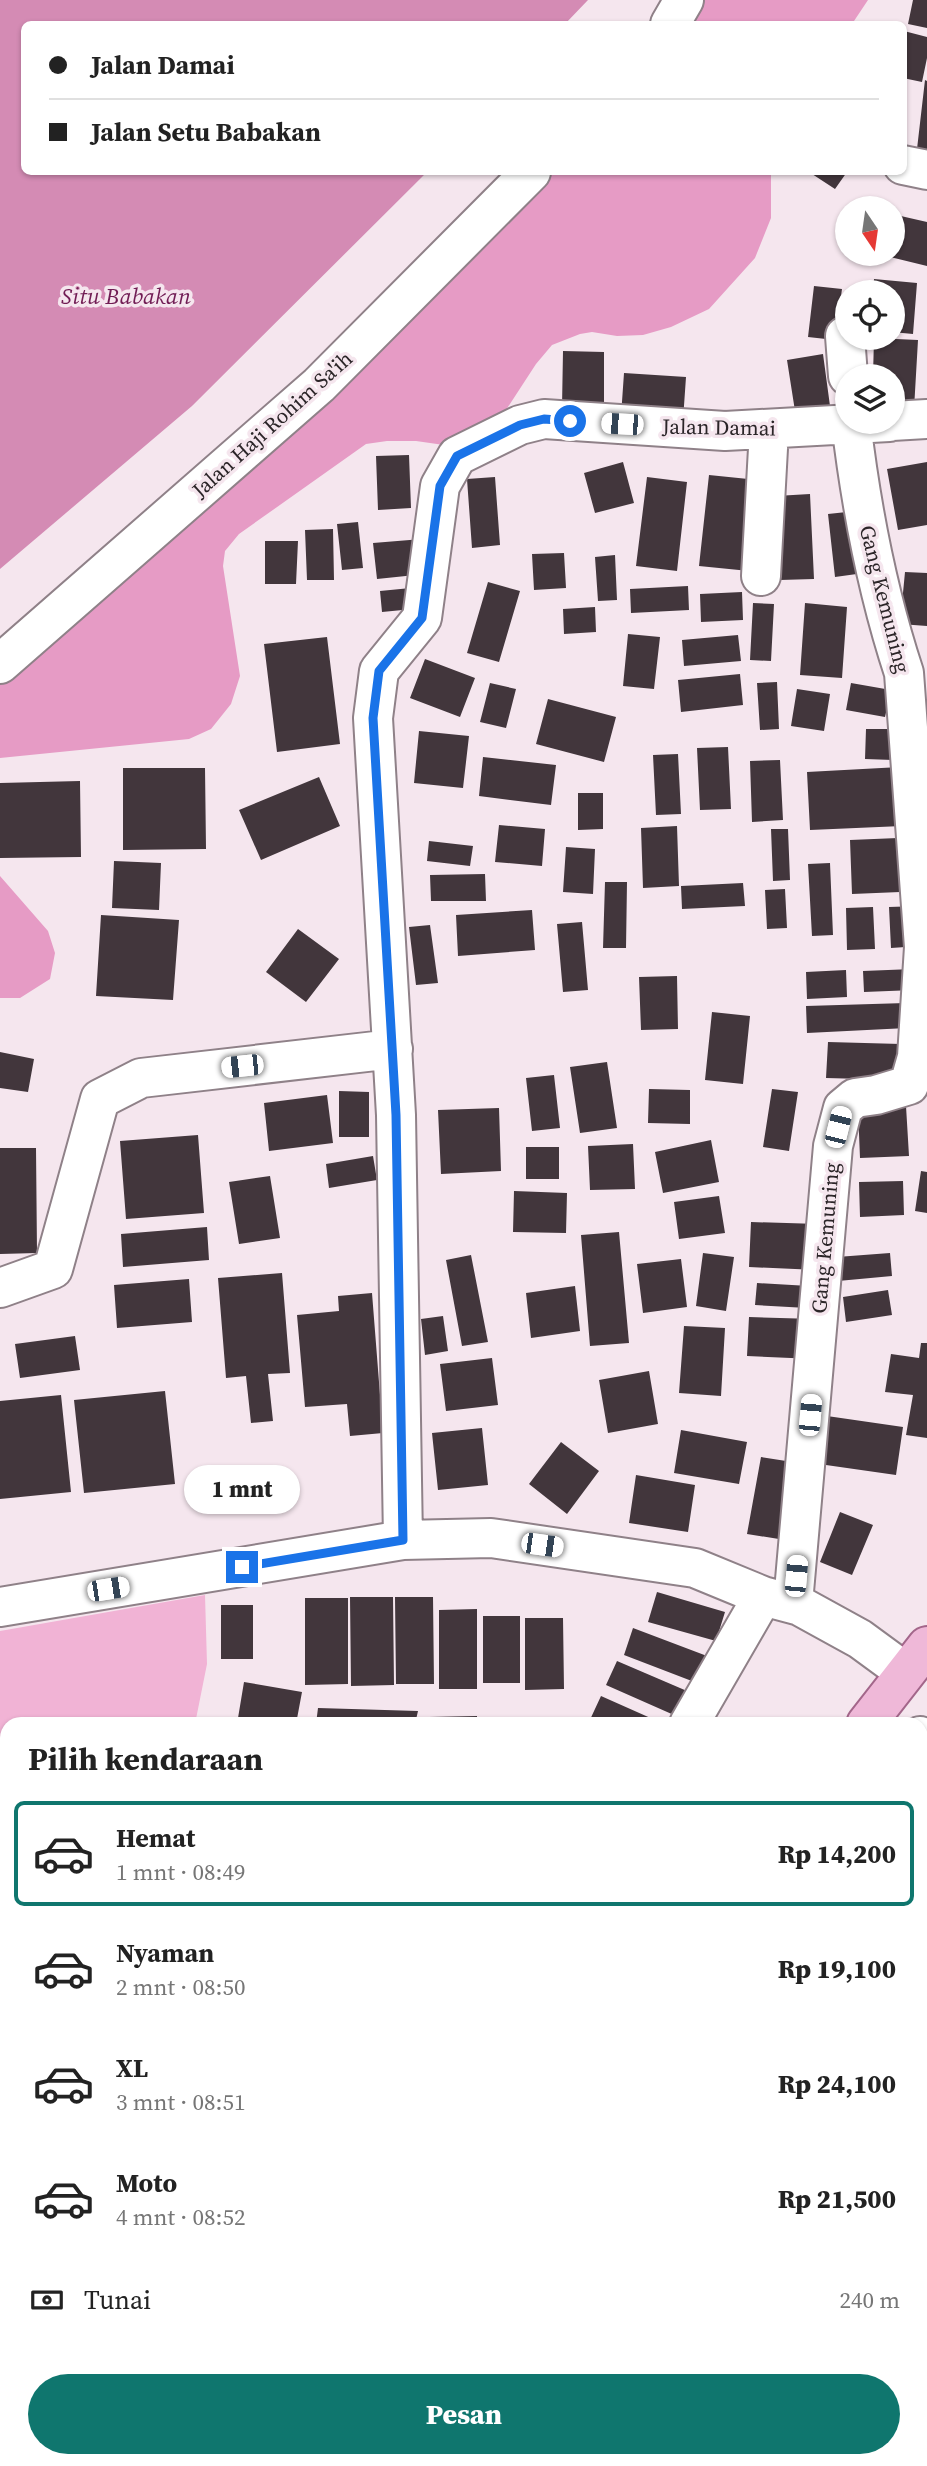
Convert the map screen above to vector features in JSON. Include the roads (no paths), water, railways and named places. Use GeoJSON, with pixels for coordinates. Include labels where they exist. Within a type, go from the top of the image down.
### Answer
{"type":"FeatureCollection","features":[{"type":"Feature","properties":{"kind":"main road"},"geometry":{"type":"LineString","coordinates":[[880,1717],[916,1659]]}},
{"type":"Feature","properties":{"kind":"street"},"geometry":{"type":"LineString","coordinates":[[672,21],[684,0]]}},
{"type":"Feature","properties":{"kind":"street"},"geometry":{"type":"LineString","coordinates":[[907,166],[927,170]]}},
{"type":"Feature","properties":{"kind":"street","name":"Jalan Haji Rohim Sa'ih"},"geometry":{"type":"LineString","coordinates":[[0,664],[319,385],[528,175]]}},
{"type":"Feature","properties":{"kind":"street","name":"Jalan Damai"},"geometry":{"type":"LineString","coordinates":[[403,1540],[397,1129],[373,718],[379,671],[422,618],[440,486],[457,456],[520,425],[544,419],[725,431],[835,425]]}},
{"type":"Feature","properties":{"kind":"street","name":"Jalan Damai"},"geometry":{"type":"LineString","coordinates":[[905,420],[927,419]]}},
{"type":"Feature","properties":{"kind":"street"},"geometry":{"type":"LineString","coordinates":[[761,576],[769,430]]}},
{"type":"Feature","properties":{"kind":"street","name":"Gang Kemuning"},"geometry":{"type":"LineString","coordinates":[[785,1602],[833,1146],[843,1108],[855,1098],[876,1096],[909,1085],[917,1057],[924,947],[904,673],[891,635],[869,548],[871,434]]}},
{"type":"Feature","properties":{"kind":"street"},"geometry":{"type":"LineString","coordinates":[[0,1287],[53,1269],[100,1099],[141,1078],[393,1049]]}},
{"type":"Feature","properties":{"kind":"street"},"geometry":{"type":"LineString","coordinates":[[0,1607],[403,1540],[491,1538],[695,1568],[785,1602],[860,1639],[916,1659]]}},
{"type":"Feature","properties":{"kind":"street"},"geometry":{"type":"LineString","coordinates":[[695,1717],[785,1602]]}},
{"type":"Feature","properties":{"kind":"water","name":"Situ Babakan"},"geometry":{"type":"Polygon","coordinates":[[[0,0],[588,0],[568,21],[21,21],[21,175],[424,175],[192,406],[0,569],[0,0]]]}}]}
